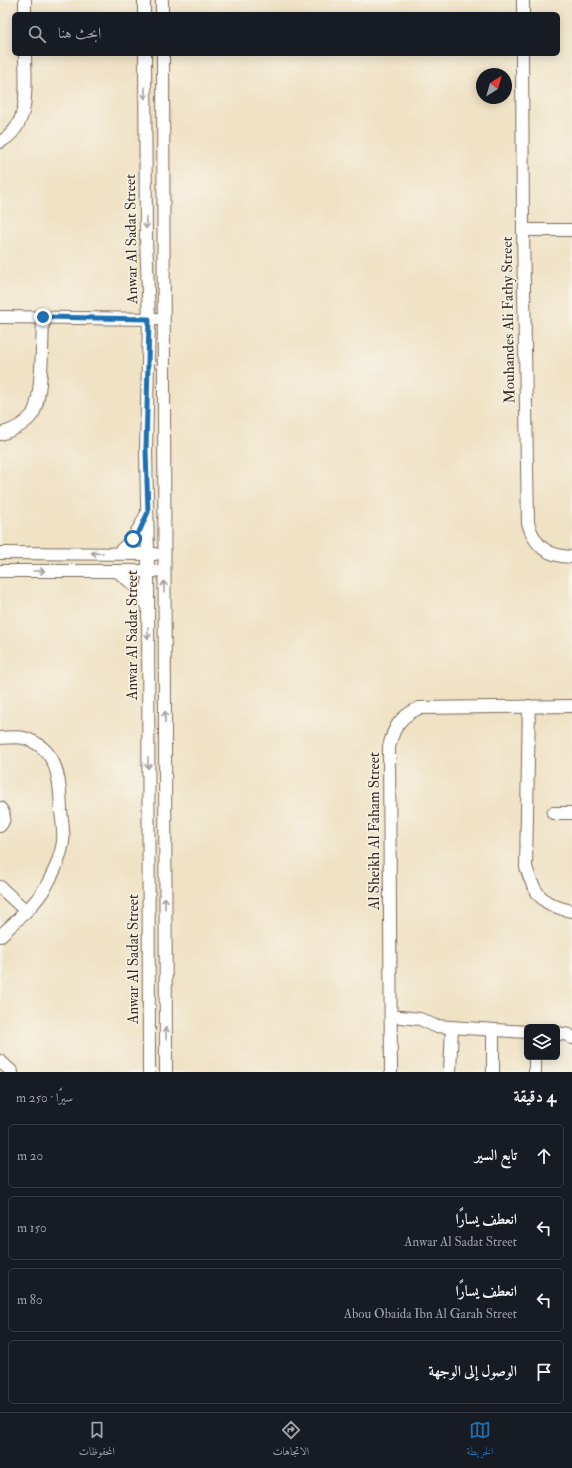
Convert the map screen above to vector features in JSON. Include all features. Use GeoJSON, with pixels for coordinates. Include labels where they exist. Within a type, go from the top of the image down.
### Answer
{"type":"FeatureCollection","features":[{"type":"Feature","properties":{"kind":"street"},"geometry":{"type":"LineString","coordinates":[[25,0],[25,12]]}},
{"type":"Feature","properties":{"kind":"street"},"geometry":{"type":"LineString","coordinates":[[144,0],[144,12]]}},
{"type":"Feature","properties":{"kind":"street"},"geometry":{"type":"LineString","coordinates":[[162,0],[162,12]]}},
{"type":"Feature","properties":{"kind":"street"},"geometry":{"type":"LineString","coordinates":[[523,12],[524,0]]}},
{"type":"Feature","properties":{"kind":"street"},"geometry":{"type":"LineString","coordinates":[[0,142],[14,132],[24,111],[25,56]]}},
{"type":"Feature","properties":{"kind":"street","name":"Anwar Al Sadat Street"},"geometry":{"type":"LineString","coordinates":[[145,56],[146,237],[149,319],[146,450],[148,512],[149,1072]]}},
{"type":"Feature","properties":{"kind":"street","name":"Anwar Al Sadat Street"},"geometry":{"type":"LineString","coordinates":[[162,56],[166,1072]]}},
{"type":"Feature","properties":{"kind":"street","name":"Mouhandes Ali Fathy Street"},"geometry":{"type":"LineString","coordinates":[[522,56],[522,230],[528,523],[531,534],[538,544],[547,552],[558,556],[572,557]]}},
{"type":"Feature","properties":{"kind":"street"},"geometry":{"type":"LineString","coordinates":[[522,230],[572,230]]}},
{"type":"Feature","properties":{"kind":"street"},"geometry":{"type":"LineString","coordinates":[[0,317],[163,319]]}},
{"type":"Feature","properties":{"kind":"street"},"geometry":{"type":"LineString","coordinates":[[0,434],[12,430],[24,423],[32,415],[37,405],[42,368],[43,317]]}},
{"type":"Feature","properties":{"kind":"street"},"geometry":{"type":"LineString","coordinates":[[118,553],[140,530],[148,512]]}},
{"type":"Feature","properties":{"kind":"street"},"geometry":{"type":"LineString","coordinates":[[0,553],[164,554]]}},
{"type":"Feature","properties":{"kind":"street"},"geometry":{"type":"LineString","coordinates":[[0,571],[164,571]]}},
{"type":"Feature","properties":{"kind":"street"},"geometry":{"type":"LineString","coordinates":[[117,571],[133,584],[148,606]]}},
{"type":"Feature","properties":{"kind":"street"},"geometry":{"type":"LineString","coordinates":[[530,706],[526,867],[531,884],[542,899],[558,908],[572,911]]}},
{"type":"Feature","properties":{"kind":"street","name":"Al Sheikh Al Faham Street"},"geometry":{"type":"LineString","coordinates":[[391,1072],[389,747],[392,734],[398,723],[407,714],[419,708],[572,706]]}},
{"type":"Feature","properties":{"kind":"street"},"geometry":{"type":"LineString","coordinates":[[0,738],[23,738],[34,742],[44,750],[51,759],[57,769],[60,781],[63,841],[60,854],[41,896],[0,936]]}},
{"type":"Feature","properties":{"kind":"street"},"geometry":{"type":"LineString","coordinates":[[0,808],[4,813],[4,819],[0,826]]}},
{"type":"Feature","properties":{"kind":"street"},"geometry":{"type":"LineString","coordinates":[[553,813],[572,813]]}},
{"type":"Feature","properties":{"kind":"street"},"geometry":{"type":"LineString","coordinates":[[0,887],[26,911]]}},
{"type":"Feature","properties":{"kind":"street"},"geometry":{"type":"LineString","coordinates":[[391,1016],[420,1019],[435,1026],[524,1032]]}},
{"type":"Feature","properties":{"kind":"street"},"geometry":{"type":"LineString","coordinates":[[450,1072],[452,1028]]}},
{"type":"Feature","properties":{"kind":"street"},"geometry":{"type":"LineString","coordinates":[[493,1030],[493,1072]]}},
{"type":"Feature","properties":{"kind":"street"},"geometry":{"type":"LineString","coordinates":[[560,1034],[572,1038]]}},
{"type":"Feature","properties":{"kind":"street"},"geometry":{"type":"LineString","coordinates":[[534,1060],[534,1072]]}},
{"type":"Feature","properties":{"kind":"street"},"geometry":{"type":"LineString","coordinates":[[0,1061],[12,1072]]}},
{"type":"Feature","properties":{"kind":"route"},"geometry":{"type":"LineString","coordinates":[[43,317],[149,319],[146,450],[148,512],[140,530],[133,539]]}}]}
